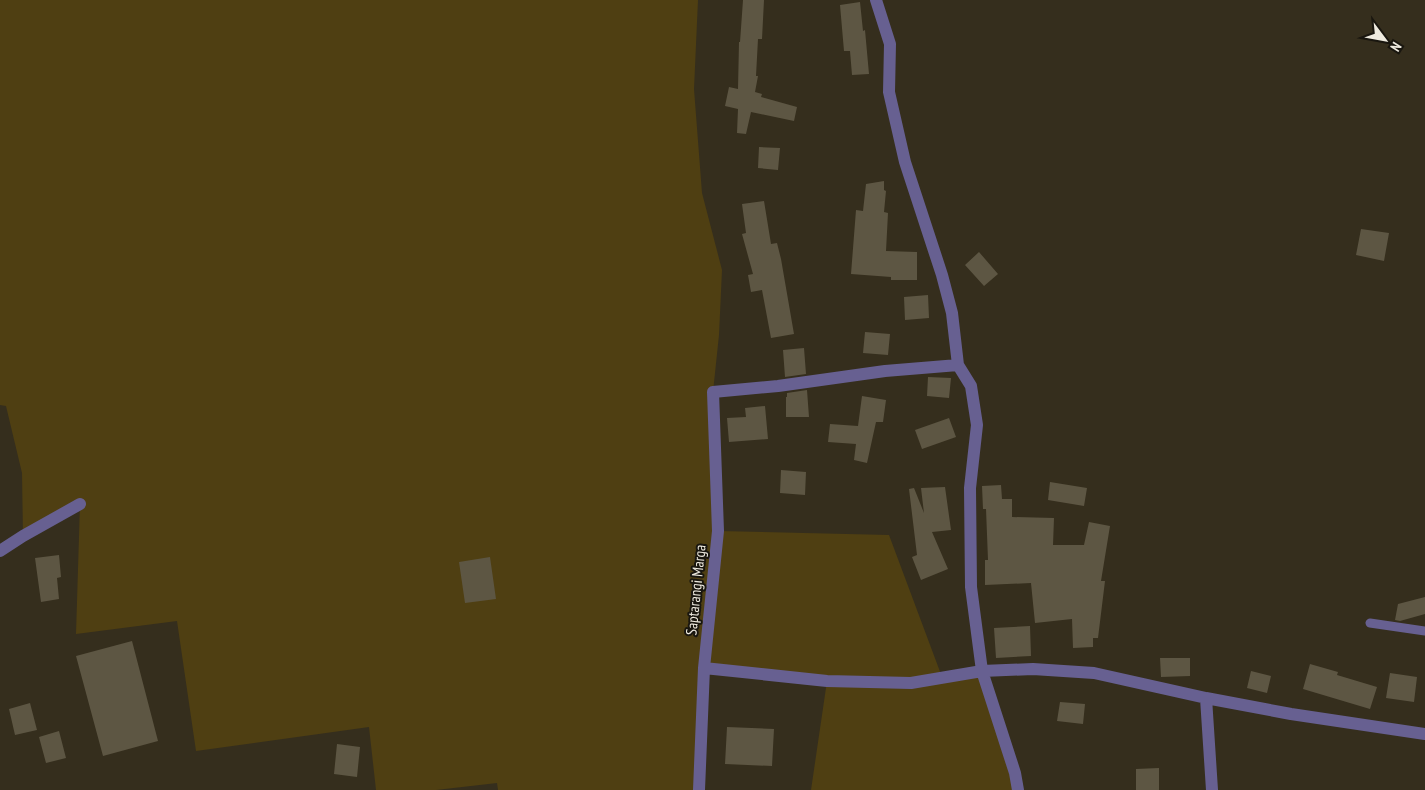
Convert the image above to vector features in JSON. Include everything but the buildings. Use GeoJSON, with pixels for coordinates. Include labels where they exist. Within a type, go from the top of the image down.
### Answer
{"type":"FeatureCollection","features":[{"type":"Feature","properties":{"kind":"street"},"geometry":{"type":"LineString","coordinates":[[876,0],[890,44],[889,92],[905,162],[942,275],[952,313],[958,365],[972,386],[977,425],[970,488],[970,587],[982,670],[1015,773],[1018,790]]}},
{"type":"Feature","properties":{"kind":"street","name":"Saptarangi Marga"},"geometry":{"type":"LineString","coordinates":[[699,790],[704,668],[718,531],[712,392],[778,386],[885,371],[958,365]]}},
{"type":"Feature","properties":{"kind":"street"},"geometry":{"type":"LineString","coordinates":[[0,550],[80,504]]}},
{"type":"Feature","properties":{"kind":"street"},"geometry":{"type":"LineString","coordinates":[[704,668],[827,681],[911,683],[982,670],[1033,669],[1094,673],[1206,698],[1291,714],[1425,734]]}},
{"type":"Feature","properties":{"kind":"street"},"geometry":{"type":"LineString","coordinates":[[1206,698],[1212,790]]}},
{"type":"Feature","properties":{"kind":"lane"},"geometry":{"type":"LineString","coordinates":[[1370,623],[1425,631]]}},
{"type":"Feature","properties":{"kind":"shaded area"},"geometry":{"type":"Polygon","coordinates":[[[0,0],[698,0],[694,89],[702,193],[722,270],[719,335],[713,392],[718,531],[889,535],[942,677],[982,671],[1018,790],[811,790],[827,681],[704,668],[699,790],[498,790],[497,783],[436,790],[376,790],[369,727],[196,751],[177,621],[76,634],[80,504],[23,536],[22,473],[6,406],[0,405],[0,0]]]}}]}
